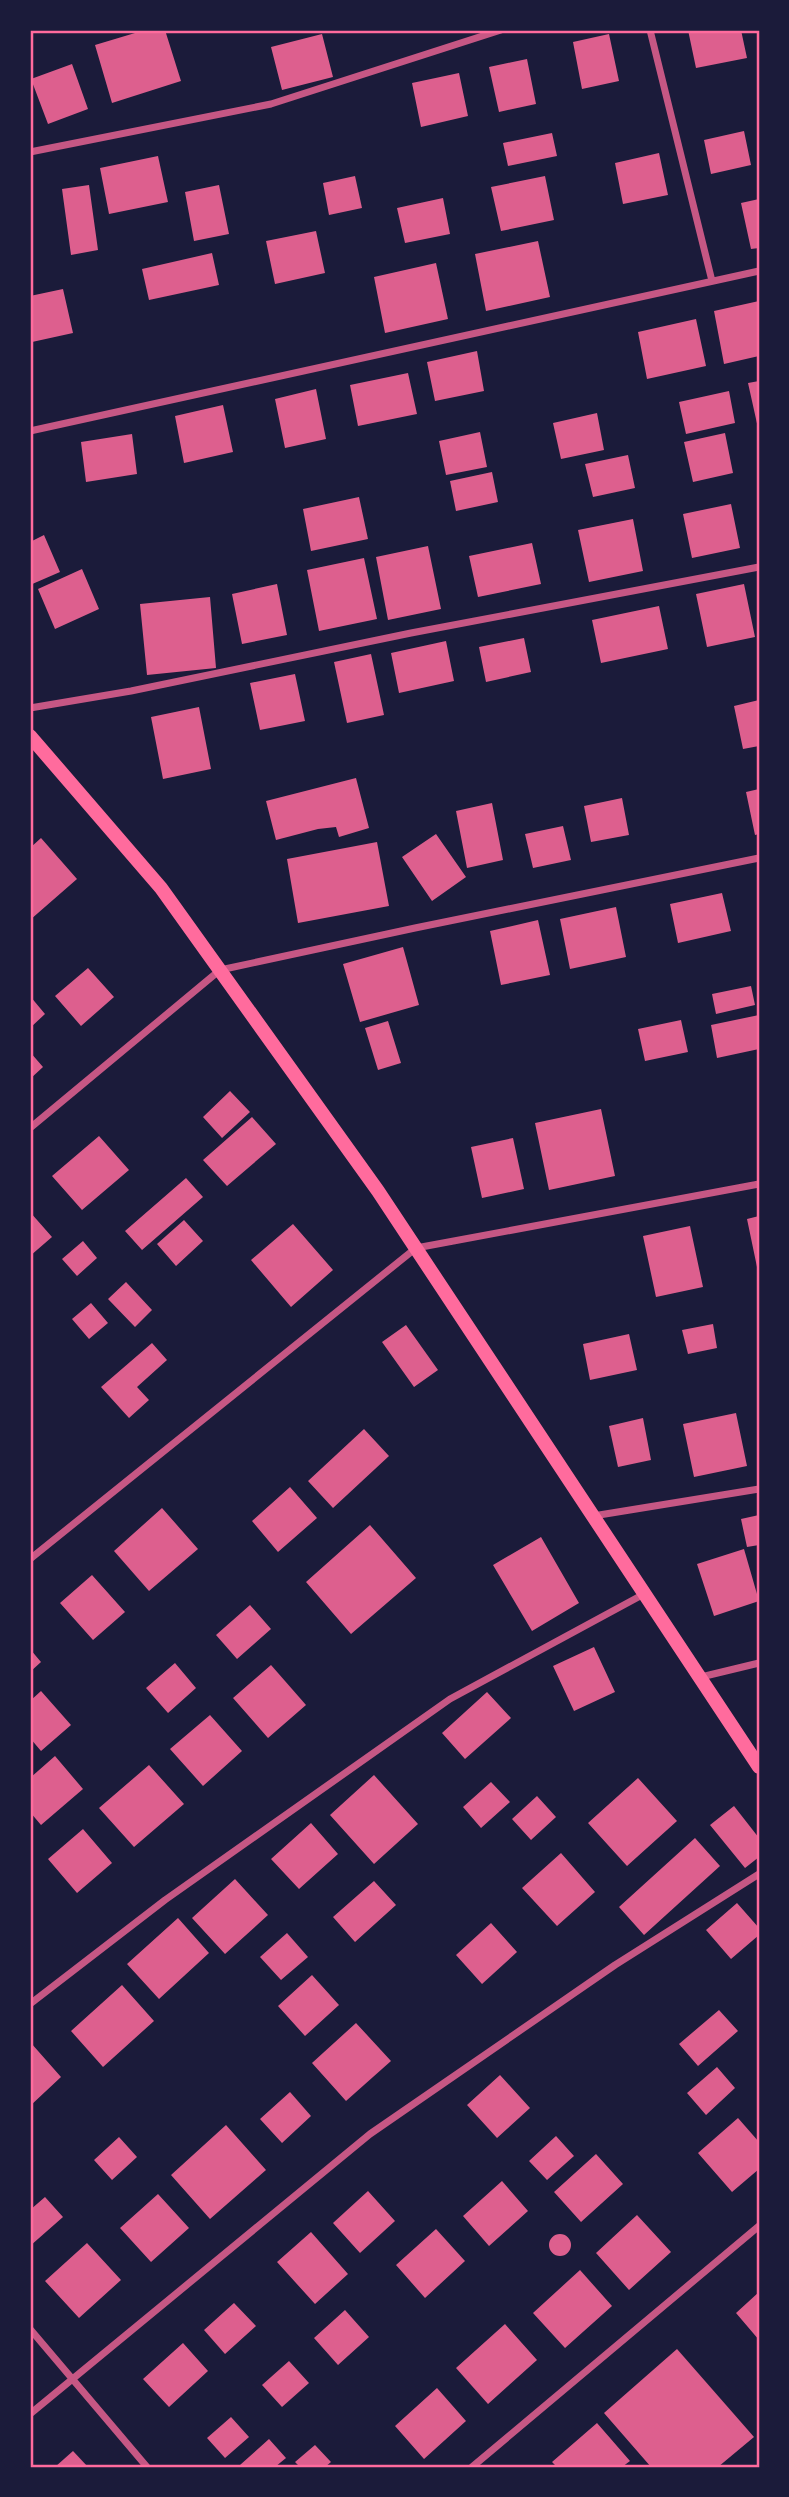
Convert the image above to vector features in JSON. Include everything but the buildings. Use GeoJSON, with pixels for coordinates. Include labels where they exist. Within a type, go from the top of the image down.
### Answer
{"type":"FeatureCollection","features":[{"type":"Feature","properties":{"kind":"main road"},"geometry":{"type":"LineString","coordinates":[[30,736],[161,888],[378,1191],[759,1766]]}},
{"type":"Feature","properties":{"kind":"street"},"geometry":{"type":"LineString","coordinates":[[30,152],[271,104],[501,30]]}},
{"type":"Feature","properties":{"kind":"street"},"geometry":{"type":"LineString","coordinates":[[650,30],[712,281]]}},
{"type":"Feature","properties":{"kind":"street"},"geometry":{"type":"LineString","coordinates":[[30,431],[759,271]]}},
{"type":"Feature","properties":{"kind":"street"},"geometry":{"type":"LineString","coordinates":[[30,708],[131,691],[398,635],[759,567]]}},
{"type":"Feature","properties":{"kind":"street"},"geometry":{"type":"LineString","coordinates":[[30,1128],[220,970],[759,858]]}},
{"type":"Feature","properties":{"kind":"street"},"geometry":{"type":"LineString","coordinates":[[30,1559],[415,1248],[759,1184]]}},
{"type":"Feature","properties":{"kind":"street"},"geometry":{"type":"LineString","coordinates":[[593,1516],[759,1489]]}},
{"type":"Feature","properties":{"kind":"street"},"geometry":{"type":"LineString","coordinates":[[30,2004],[165,1900],[450,1699],[644,1594]]}},
{"type":"Feature","properties":{"kind":"street"},"geometry":{"type":"LineString","coordinates":[[700,1677],[759,1663]]}},
{"type":"Feature","properties":{"kind":"street"},"geometry":{"type":"LineString","coordinates":[[30,2414],[370,2134],[615,1965],[759,1874]]}},
{"type":"Feature","properties":{"kind":"street"},"geometry":{"type":"LineString","coordinates":[[472,2467],[759,2226]]}},
{"type":"Feature","properties":{"kind":"street"},"geometry":{"type":"LineString","coordinates":[[30,2329],[147,2467]]}}]}
